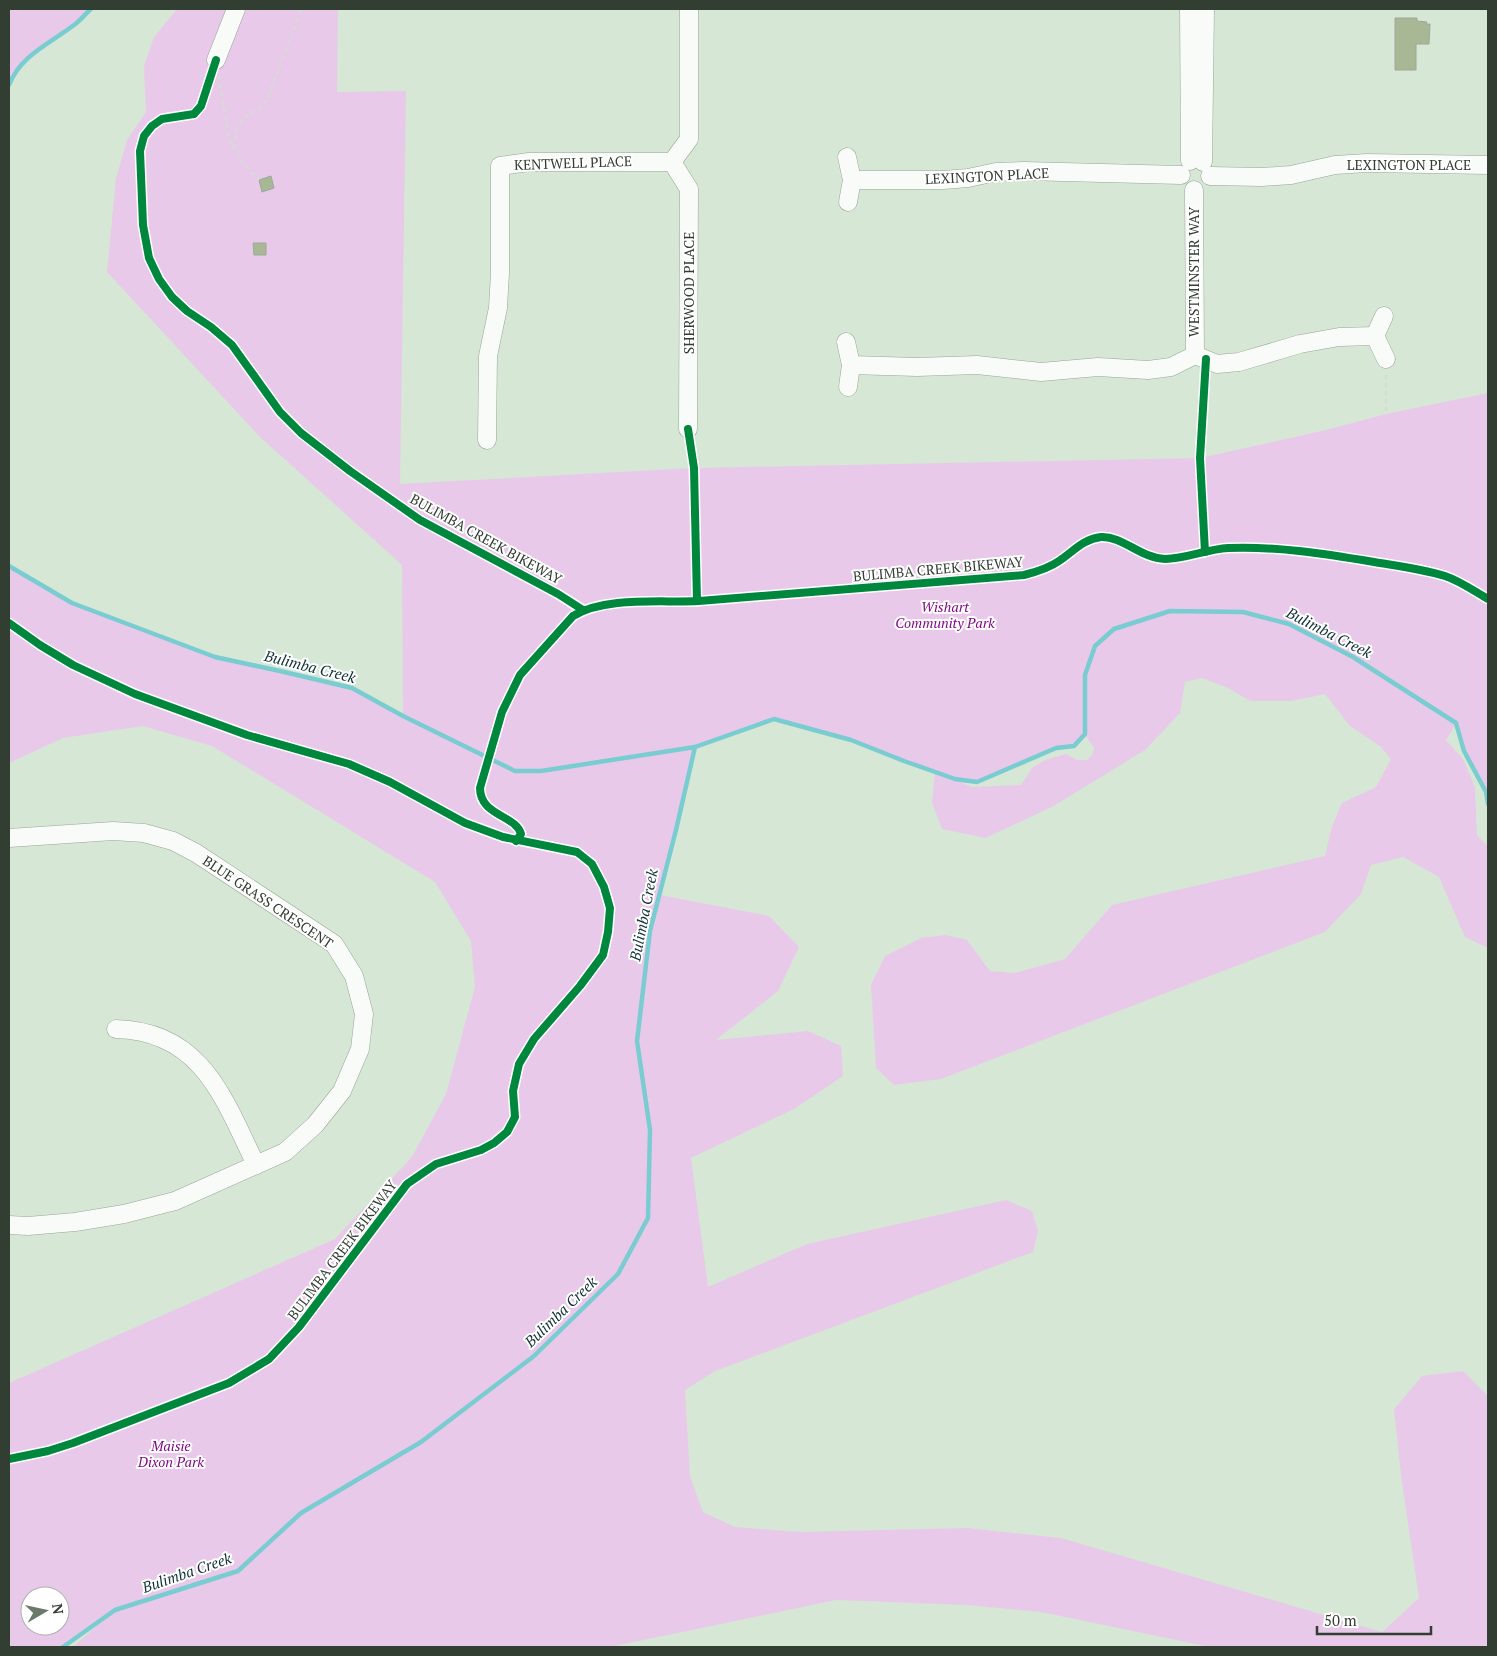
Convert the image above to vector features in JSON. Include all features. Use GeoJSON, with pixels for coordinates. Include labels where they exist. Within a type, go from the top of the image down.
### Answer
{"type":"FeatureCollection","features":[{"type":"Feature","properties":{"kind":"street"},"geometry":{"type":"LineString","coordinates":[[216,60],[236,9]]}},
{"type":"Feature","properties":{"kind":"street"},"geometry":{"type":"LineString","coordinates":[[672,162],[689,139],[689,9]]}},
{"type":"Feature","properties":{"kind":"street"},"geometry":{"type":"LineString","coordinates":[[1189,9],[1196,168]]}},
{"type":"Feature","properties":{"kind":"street"},"geometry":{"type":"LineString","coordinates":[[1196,168],[1205,9]]}},
{"type":"Feature","properties":{"kind":"street"},"geometry":{"type":"LineString","coordinates":[[847,157],[852,180],[848,202]]}},
{"type":"Feature","properties":{"kind":"street","name":"KENTWELL PLACE"},"geometry":{"type":"LineString","coordinates":[[487,440],[488,356],[498,308],[500,273],[500,166],[529,162],[672,162]]}},
{"type":"Feature","properties":{"kind":"street","name":"SHERWOOD PLACE"},"geometry":{"type":"LineString","coordinates":[[672,162],[689,190],[688,429]]}},
{"type":"Feature","properties":{"kind":"street","name":"LEXINGTON PLACE"},"geometry":{"type":"LineString","coordinates":[[852,180],[944,180],[968,178],[996,172],[1196,168],[1262,177],[1291,175],[1336,165],[1366,163],[1488,165]]}},
{"type":"Feature","properties":{"kind":"street","name":"WESTMINSTER WAY"},"geometry":{"type":"LineString","coordinates":[[1195,355],[1194,190],[1187,188],[1182,182],[1196,168]]}},
{"type":"Feature","properties":{"kind":"street"},"geometry":{"type":"LineString","coordinates":[[1375,336],[1384,316]]}},
{"type":"Feature","properties":{"kind":"street"},"geometry":{"type":"LineString","coordinates":[[851,365],[917,367],[977,364],[1041,372],[1098,367],[1148,370],[1171,367],[1195,355],[1217,364],[1239,362],[1300,344],[1339,337],[1375,336]]}},
{"type":"Feature","properties":{"kind":"street"},"geometry":{"type":"LineString","coordinates":[[1375,336],[1386,358]]}},
{"type":"Feature","properties":{"kind":"street"},"geometry":{"type":"LineString","coordinates":[[846,342],[851,365],[848,388]]}},
{"type":"Feature","properties":{"kind":"street","name":"BLUE GRASS CRESCENT"},"geometry":{"type":"LineString","coordinates":[[9,838],[114,831],[144,833],[173,841],[196,853],[334,944],[354,976],[364,1014],[360,1049],[342,1091],[315,1125],[285,1152],[175,1201],[124,1214],[75,1222],[28,1226],[9,1225]]}},
{"type":"Feature","properties":{"kind":"street"},"geometry":{"type":"LineString","coordinates":[[116,1029],[137,1029],[168,1040],[194,1059],[206,1071],[220,1092],[256,1165]]}},
{"type":"Feature","properties":{"kind":"path"},"geometry":{"type":"LineString","coordinates":[[234,148],[236,132],[240,124],[267,100],[301,9]]}},
{"type":"Feature","properties":{"kind":"path"},"geometry":{"type":"LineString","coordinates":[[210,78],[216,60]]}},
{"type":"Feature","properties":{"kind":"path"},"geometry":{"type":"LineString","coordinates":[[216,60],[226,133],[241,161],[258,180]]}},
{"type":"Feature","properties":{"kind":"path"},"geometry":{"type":"LineString","coordinates":[[1386,358],[1386,414]]}},
{"type":"Feature","properties":{"kind":"green space"},"geometry":{"type":"Polygon","coordinates":[[[9,9],[91,9],[76,23],[28,58],[14,75],[9,85],[9,9]]]}},
{"type":"Feature","properties":{"kind":"green space"},"geometry":{"type":"Polygon","coordinates":[[[177,9],[338,9],[337,92],[406,91],[400,484],[694,468],[1200,458],[1326,430],[1386,414],[1488,393],[1488,804],[1486,792],[1464,751],[1456,724],[1446,740],[1463,759],[1475,787],[1477,835],[1488,847],[1488,948],[1465,937],[1439,877],[1403,857],[1371,865],[1361,894],[1325,932],[941,1079],[894,1085],[876,1068],[871,985],[885,956],[921,938],[946,935],[967,940],[990,971],[1015,973],[1065,959],[1112,905],[1325,856],[1332,826],[1342,803],[1376,787],[1391,759],[1381,747],[1350,726],[1325,694],[1292,701],[1250,701],[1228,688],[1202,678],[1185,682],[1180,713],[1145,750],[1052,807],[985,838],[942,829],[932,803],[935,772],[851,740],[774,719],[695,747],[660,895],[769,916],[799,947],[778,991],[716,1040],[808,1031],[841,1046],[843,1076],[794,1109],[691,1158],[708,1287],[807,1244],[1006,1200],[1032,1211],[1038,1231],[1033,1252],[715,1371],[685,1390],[690,1476],[703,1512],[735,1527],[801,1532],[967,1528],[1061,1538],[1382,1632],[1419,1598],[1402,1483],[1394,1409],[1422,1376],[1463,1371],[1488,1396],[1488,1647],[1210,1647],[1041,1612],[966,1605],[836,1600],[610,1647],[73,1647],[109,1615],[63,1647],[9,1647],[9,1383],[335,1239],[412,1157],[446,1094],[475,987],[471,941],[435,882],[212,746],[143,726],[63,738],[9,763],[9,566],[72,603],[215,657],[352,688],[403,716],[402,565],[260,437],[107,272],[116,178],[127,140],[146,112],[144,66],[154,37],[177,9]],[[1085,735],[1074,746],[1056,748],[977,782],[949,777],[972,787],[1021,785],[1032,768],[1045,760],[1066,754],[1077,760],[1087,760],[1092,755],[1094,748],[1085,735]]]}},
{"type":"Feature","properties":{"kind":"building"},"geometry":{"type":"Polygon","coordinates":[[[1395,18],[1417,18],[1417,21],[1430,24],[1429,44],[1416,44],[1416,70],[1395,70],[1395,18]]]}},
{"type":"Feature","properties":{"kind":"building"},"geometry":{"type":"Polygon","coordinates":[[[271,176],[274,188],[262,192],[259,180],[271,176]]]}},
{"type":"Feature","properties":{"kind":"building"},"geometry":{"type":"Polygon","coordinates":[[[253,243],[266,243],[266,255],[254,255],[253,243]]]}},
{"type":"Feature","properties":{"kind":"waterway","name":"Bulimba Creek"},"geometry":{"type":"LineString","coordinates":[[9,85],[14,75],[28,58],[76,23],[91,9]]}},
{"type":"Feature","properties":{"kind":"waterway","name":"Bulimba Creek"},"geometry":{"type":"LineString","coordinates":[[9,566],[72,603],[215,657],[352,688],[403,716],[515,771],[541,771],[695,747],[774,719],[851,740],[955,779],[977,782],[1056,748],[1074,746],[1085,734],[1085,675],[1095,646],[1114,629],[1170,611],[1243,612],[1289,624],[1353,657],[1456,723],[1464,751],[1486,792],[1488,804]]}},
{"type":"Feature","properties":{"kind":"waterway","name":"Bulimba Creek"},"geometry":{"type":"LineString","coordinates":[[63,1647],[115,1610],[238,1571],[301,1513],[421,1442],[534,1356],[618,1274],[648,1218],[650,1130],[637,1041],[650,931],[695,747]]}},
{"type":"Feature","properties":{"kind":"cycle path","name":"BULIMBA CREEK BIKEWAY"},"geometry":{"type":"LineString","coordinates":[[216,60],[201,106],[194,114],[162,119],[152,126],[144,136],[140,151],[143,225],[149,258],[159,279],[172,297],[187,311],[211,327],[232,345],[280,412],[301,433],[350,471],[420,520],[558,594],[583,610]]}},
{"type":"Feature","properties":{"kind":"cycle path"},"geometry":{"type":"LineString","coordinates":[[1205,552],[1200,458],[1206,359]]}},
{"type":"Feature","properties":{"kind":"cycle path"},"geometry":{"type":"LineString","coordinates":[[688,429],[694,468],[697,601]]}},
{"type":"Feature","properties":{"kind":"cycle path","name":"BULIMBA CREEK BIKEWAY"},"geometry":{"type":"LineString","coordinates":[[516,841],[521,834],[518,828],[486,804],[480,788],[502,712],[520,675],[573,616],[601,606],[634,602],[699,601],[1024,575],[1051,566],[1083,543],[1101,537],[1117,540],[1148,555],[1165,559],[1228,548],[1265,548],[1301,551],[1356,559],[1445,576],[1462,583],[1488,599]]}},
{"type":"Feature","properties":{"kind":"cycle path","name":"BULIMBA CREEK BIKEWAY"},"geometry":{"type":"LineString","coordinates":[[9,623],[73,665],[135,694],[247,735],[349,764],[390,782],[465,823],[503,837],[577,852],[592,864],[604,887],[610,908],[608,932],[603,955],[580,986],[534,1039],[519,1064],[513,1091],[515,1117],[507,1132],[494,1143],[481,1150],[436,1164],[407,1184],[299,1327],[269,1359],[229,1383],[73,1443],[48,1451],[9,1459]]}},
{"type":"Feature","properties":{"kind":"park label","name":"Wishart Community Park"},"geometry":{"type":"Point","coordinates":[945,616]}},
{"type":"Feature","properties":{"kind":"park label","name":"Maisie Dixon Park"},"geometry":{"type":"Point","coordinates":[171,1454]}}]}
